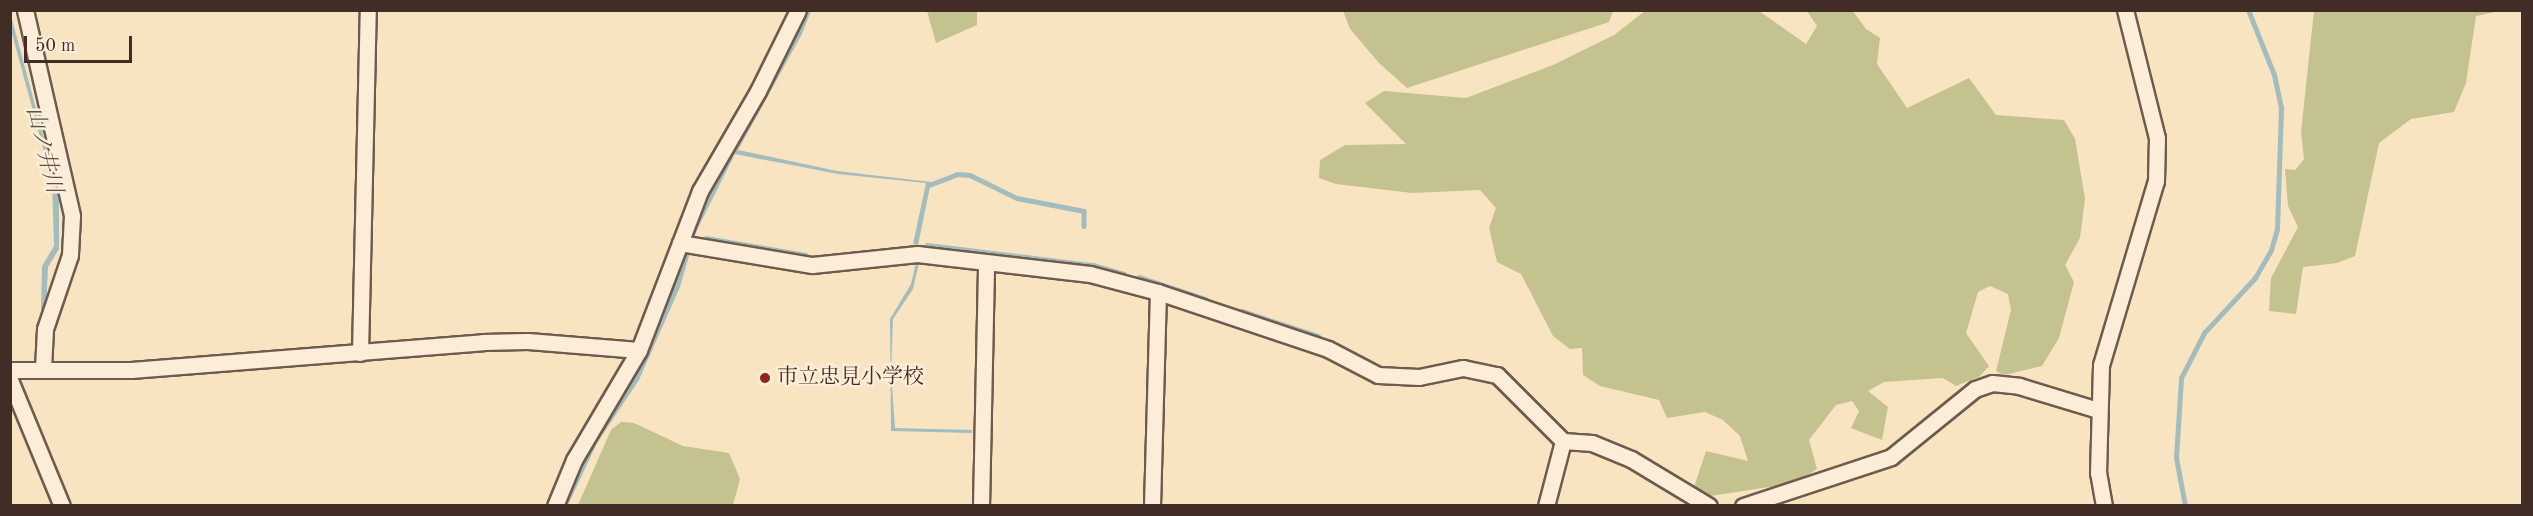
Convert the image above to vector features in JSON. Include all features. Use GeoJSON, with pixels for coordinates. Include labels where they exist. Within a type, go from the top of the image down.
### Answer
{"type":"FeatureCollection","features":[{"type":"Feature","properties":{"kind":"street"},"geometry":{"type":"LineString","coordinates":[[25,10],[72,216],[70,255],[45,329],[43,369]]}},
{"type":"Feature","properties":{"kind":"street"},"geometry":{"type":"LineString","coordinates":[[360,353],[368,10]]}},
{"type":"Feature","properties":{"kind":"street"},"geometry":{"type":"LineString","coordinates":[[555,506],[574,460],[639,350],[700,191],[759,91],[798,10]]}},
{"type":"Feature","properties":{"kind":"street"},"geometry":{"type":"LineString","coordinates":[[2104,506],[2098,473],[2101,365],[2156,181],[2157,138],[2125,10]]}},
{"type":"Feature","properties":{"kind":"street"},"geometry":{"type":"LineString","coordinates":[[680,243],[812,265],[918,254],[1090,274],[1158,292],[1328,349],[1378,375],[1408,378],[1462,368],[1497,375],[1563,441],[1592,443],[1631,459],[1709,506]]}},
{"type":"Feature","properties":{"kind":"street"},"geometry":{"type":"LineString","coordinates":[[981,506],[987,262]]}},
{"type":"Feature","properties":{"kind":"street"},"geometry":{"type":"LineString","coordinates":[[1152,506],[1158,292]]}},
{"type":"Feature","properties":{"kind":"street"},"geometry":{"type":"LineString","coordinates":[[10,370],[131,370],[528,341],[639,350]]}},
{"type":"Feature","properties":{"kind":"street"},"geometry":{"type":"LineString","coordinates":[[10,380],[62,506]]}},
{"type":"Feature","properties":{"kind":"street"},"geometry":{"type":"LineString","coordinates":[[1743,506],[1891,457],[1975,389],[1992,383],[2019,386],[2098,410]]}},
{"type":"Feature","properties":{"kind":"street"},"geometry":{"type":"LineString","coordinates":[[1546,506],[1563,441]]}},
{"type":"Feature","properties":{"kind":"shaded area"},"geometry":{"type":"Polygon","coordinates":[[[1343,10],[1613,11],[1609,22],[1407,88],[1379,63],[1350,29],[1343,10]]]}},
{"type":"Feature","properties":{"kind":"shaded area"},"geometry":{"type":"Polygon","coordinates":[[[1852,10],[1866,29],[1880,38],[1877,64],[1907,108],[1969,78],[1996,115],[2064,120],[2075,139],[2085,199],[2080,238],[2065,265],[2074,282],[2059,338],[2042,366],[2004,375],[1996,371],[2011,310],[2008,294],[1990,286],[1978,292],[1966,333],[1989,366],[1979,377],[1956,386],[1943,378],[1884,382],[1868,391],[1888,407],[1882,440],[1851,428],[1859,411],[1852,401],[1836,405],[1809,440],[1817,469],[1795,483],[1711,496],[1694,487],[1706,451],[1748,461],[1740,436],[1723,420],[1705,412],[1667,418],[1659,400],[1600,386],[1583,375],[1582,348],[1570,349],[1553,336],[1521,274],[1497,262],[1489,228],[1496,208],[1480,190],[1412,193],[1336,184],[1319,178],[1320,160],[1345,145],[1406,144],[1365,103],[1384,91],[1466,98],[1553,65],[1614,35],[1645,11],[1759,11],[1806,44],[1817,26],[1807,11],[1852,10]]]}},
{"type":"Feature","properties":{"kind":"shaded area"},"geometry":{"type":"Polygon","coordinates":[[[927,11],[977,11],[977,25],[936,43],[927,11]]]}},
{"type":"Feature","properties":{"kind":"shaded area"},"geometry":{"type":"Polygon","coordinates":[[[2314,11],[2500,11],[2476,16],[2466,83],[2454,112],[2411,119],[2379,143],[2355,256],[2337,263],[2303,267],[2296,314],[2269,311],[2271,278],[2298,227],[2288,206],[2285,169],[2295,170],[2304,159],[2301,132],[2314,11]]]}},
{"type":"Feature","properties":{"kind":"shaded area"},"geometry":{"type":"Polygon","coordinates":[[[621,422],[634,423],[683,446],[729,453],[740,479],[733,505],[578,505],[611,430],[621,422]]]}},
{"type":"Feature","properties":{"kind":"water"},"geometry":{"type":"Polygon","coordinates":[[[805,11],[811,11],[802,34],[738,150],[837,171],[931,182],[918,245],[913,244],[926,183],[838,174],[735,154],[696,232],[680,287],[639,380],[597,443],[568,505],[562,506],[589,446],[634,377],[668,301],[690,230],[805,11]]]}},
{"type":"Feature","properties":{"kind":"water"},"geometry":{"type":"Polygon","coordinates":[[[10,12],[59,194],[59,249],[48,267],[46,310],[41,310],[42,266],[54,246],[52,181],[11,30],[10,12]]]}},
{"type":"Feature","properties":{"kind":"water"},"geometry":{"type":"Polygon","coordinates":[[[916,263],[919,263],[913,289],[893,319],[891,372],[895,428],[972,430],[972,433],[891,431],[890,319],[911,284],[916,263]]]}},
{"type":"Feature","properties":{"kind":"waterway"},"geometry":{"type":"LineString","coordinates":[[2185,506],[2176,458],[2181,378],[2204,333],[2255,278],[2271,250],[2277,229],[2281,108],[2274,75],[2248,10]]}},
{"type":"Feature","properties":{"kind":"waterway"},"geometry":{"type":"LineString","coordinates":[[929,185],[957,174],[970,175],[1017,198],[1084,211],[1084,226]]}},
{"type":"Feature","properties":{"kind":"waterway"},"geometry":{"type":"LineString","coordinates":[[706,238],[806,255]]}},
{"type":"Feature","properties":{"kind":"waterway"},"geometry":{"type":"LineString","coordinates":[[927,245],[1093,265],[1124,274]]}},
{"type":"Feature","properties":{"kind":"waterway"},"geometry":{"type":"LineString","coordinates":[[1139,277],[1205,299]]}},
{"type":"Feature","properties":{"kind":"waterway"},"geometry":{"type":"LineString","coordinates":[[1242,311],[1318,336]]}},
{"type":"Feature","properties":{"kind":"place","name":"市立忠見小学校"},"geometry":{"type":"Point","coordinates":[765,378]}},
{"type":"Feature","properties":{"kind":"water label","name":"山ノ井川"},"geometry":{"type":"Point","coordinates":[43,150]}}]}
